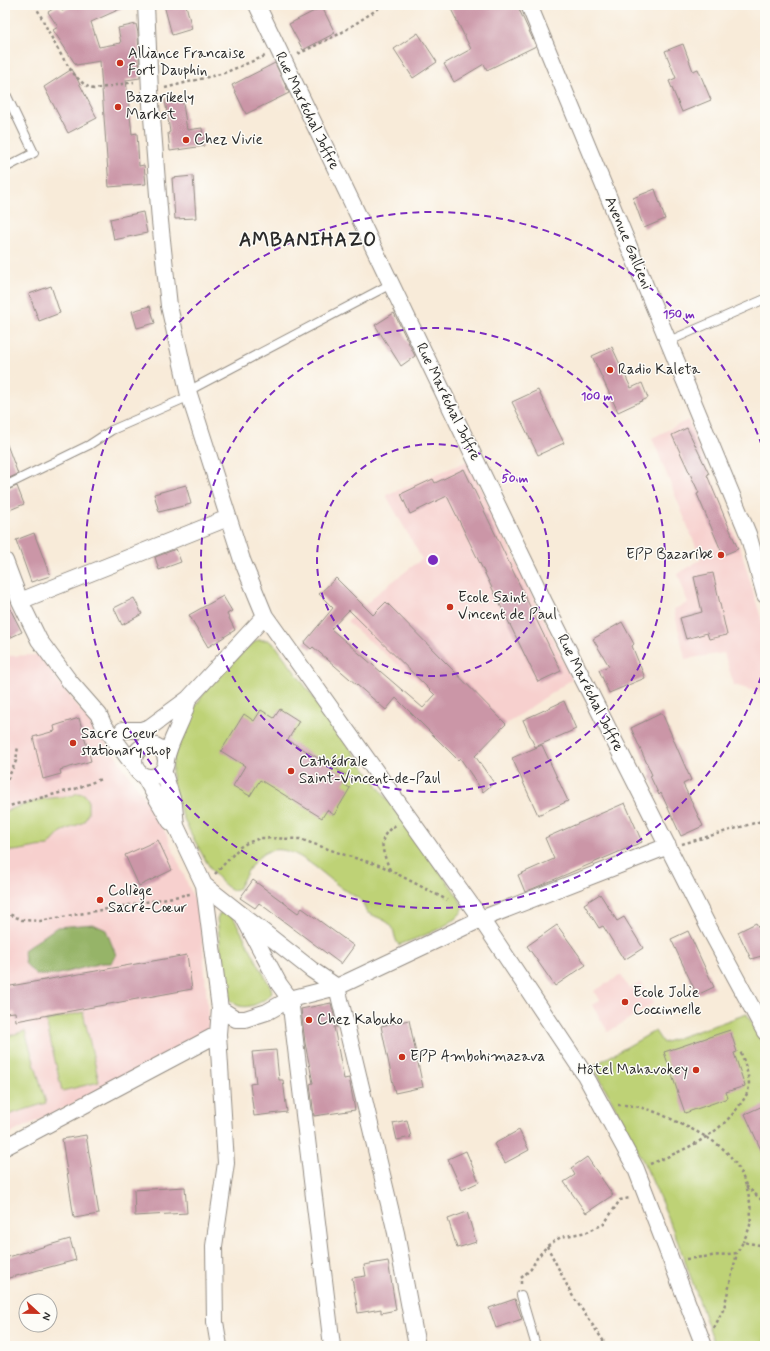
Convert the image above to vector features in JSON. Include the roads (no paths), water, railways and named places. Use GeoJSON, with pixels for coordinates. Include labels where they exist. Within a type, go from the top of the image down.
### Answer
{"type":"FeatureCollection","features":[{"type":"Feature","properties":{"kind":"street"},"geometry":{"type":"LineString","coordinates":[[146,5],[160,221],[169,306],[189,394],[242,560],[265,616],[481,919],[585,1075],[606,1110],[636,1169],[704,1345]]}},
{"type":"Feature","properties":{"kind":"street","name":"Rue Maréchal Joffre"},"geometry":{"type":"LineString","coordinates":[[257,5],[544,602],[709,928],[765,1032]]}},
{"type":"Feature","properties":{"kind":"street","name":"Avenue Gallieni"},"geometry":{"type":"LineString","coordinates":[[529,5],[748,534],[765,595]]}},
{"type":"Feature","properties":{"kind":"street"},"geometry":{"type":"LineString","coordinates":[[20,601],[228,518]]}},
{"type":"Feature","properties":{"kind":"street"},"geometry":{"type":"LineString","coordinates":[[5,562],[20,601],[39,640],[70,682],[99,715],[103,724],[140,772],[166,816],[176,826],[204,885],[220,1009],[218,1034],[226,1163],[214,1246],[216,1322],[219,1346]]}},
{"type":"Feature","properties":{"kind":"street"},"geometry":{"type":"LineString","coordinates":[[122,730],[141,730],[150,728],[162,720],[188,699],[265,616]]}},
{"type":"Feature","properties":{"kind":"street"},"geometry":{"type":"LineString","coordinates":[[140,772],[155,777],[165,765],[169,746],[186,709],[188,699]]}},
{"type":"Feature","properties":{"kind":"street"},"geometry":{"type":"LineString","coordinates":[[99,715],[108,719],[122,730],[147,745],[154,745],[162,751],[174,805],[176,826]]}},
{"type":"Feature","properties":{"kind":"street"},"geometry":{"type":"LineString","coordinates":[[140,772],[135,754],[147,745],[162,720]]}},
{"type":"Feature","properties":{"kind":"street"},"geometry":{"type":"LineString","coordinates":[[220,1009],[236,1019],[245,1018],[267,1012],[290,999],[337,987],[481,919],[668,846]]}},
{"type":"Feature","properties":{"kind":"street"},"geometry":{"type":"LineString","coordinates":[[204,885],[312,970],[337,987],[396,1233],[416,1346]]}},
{"type":"Feature","properties":{"kind":"street"},"geometry":{"type":"LineString","coordinates":[[242,914],[279,984],[290,999],[332,1346]]}},
{"type":"Feature","properties":{"kind":"street"},"geometry":{"type":"LineString","coordinates":[[5,1147],[218,1034]]}},
{"type":"Feature","properties":{"kind":"lane"},"geometry":{"type":"LineString","coordinates":[[5,92],[34,153],[5,168]]}},
{"type":"Feature","properties":{"kind":"lane"},"geometry":{"type":"LineString","coordinates":[[5,486],[89,445],[112,430],[189,394],[391,284]]}},
{"type":"Feature","properties":{"kind":"lane"},"geometry":{"type":"LineString","coordinates":[[669,341],[765,299]]}},
{"type":"Feature","properties":{"kind":"lane"},"geometry":{"type":"LineString","coordinates":[[521,1295],[536,1346]]}},
{"type":"Feature","properties":{"kind":"place","name":"Alliance Francaise Fort Dauphin"},"geometry":{"type":"Point","coordinates":[120,63]}},
{"type":"Feature","properties":{"kind":"place","name":"Bazarikely Market"},"geometry":{"type":"Point","coordinates":[118,107]}},
{"type":"Feature","properties":{"kind":"place","name":"Chez Vivie"},"geometry":{"type":"Point","coordinates":[186,140]}},
{"type":"Feature","properties":{"kind":"place","name":"Radio Kaleta"},"geometry":{"type":"Point","coordinates":[610,370]}},
{"type":"Feature","properties":{"kind":"place","name":"EPP Bazaribe"},"geometry":{"type":"Point","coordinates":[721,555]}},
{"type":"Feature","properties":{"kind":"place","name":"Ecole Saint Vincent de Paul"},"geometry":{"type":"Point","coordinates":[450,607]}},
{"type":"Feature","properties":{"kind":"place","name":"Sacre Coeur stationary shop"},"geometry":{"type":"Point","coordinates":[73,743]}},
{"type":"Feature","properties":{"kind":"place","name":"Cathédrale Saint-Vincent-de-Paul"},"geometry":{"type":"Point","coordinates":[291,771]}},
{"type":"Feature","properties":{"kind":"place","name":"Collège Sacré-Cœur"},"geometry":{"type":"Point","coordinates":[100,900]}},
{"type":"Feature","properties":{"kind":"place","name":"Ecole Jolie Coccinnelle"},"geometry":{"type":"Point","coordinates":[625,1002]}},
{"type":"Feature","properties":{"kind":"place","name":"Chez Kabuko"},"geometry":{"type":"Point","coordinates":[309,1020]}},
{"type":"Feature","properties":{"kind":"place","name":"EPP Ambohimazava"},"geometry":{"type":"Point","coordinates":[402,1057]}},
{"type":"Feature","properties":{"kind":"place","name":"Hôtel Mahavokey"},"geometry":{"type":"Point","coordinates":[696,1070]}},
{"type":"Feature","properties":{"kind":"district","name":"AMBANIHAZO"},"geometry":{"type":"Point","coordinates":[308,240]}}]}
